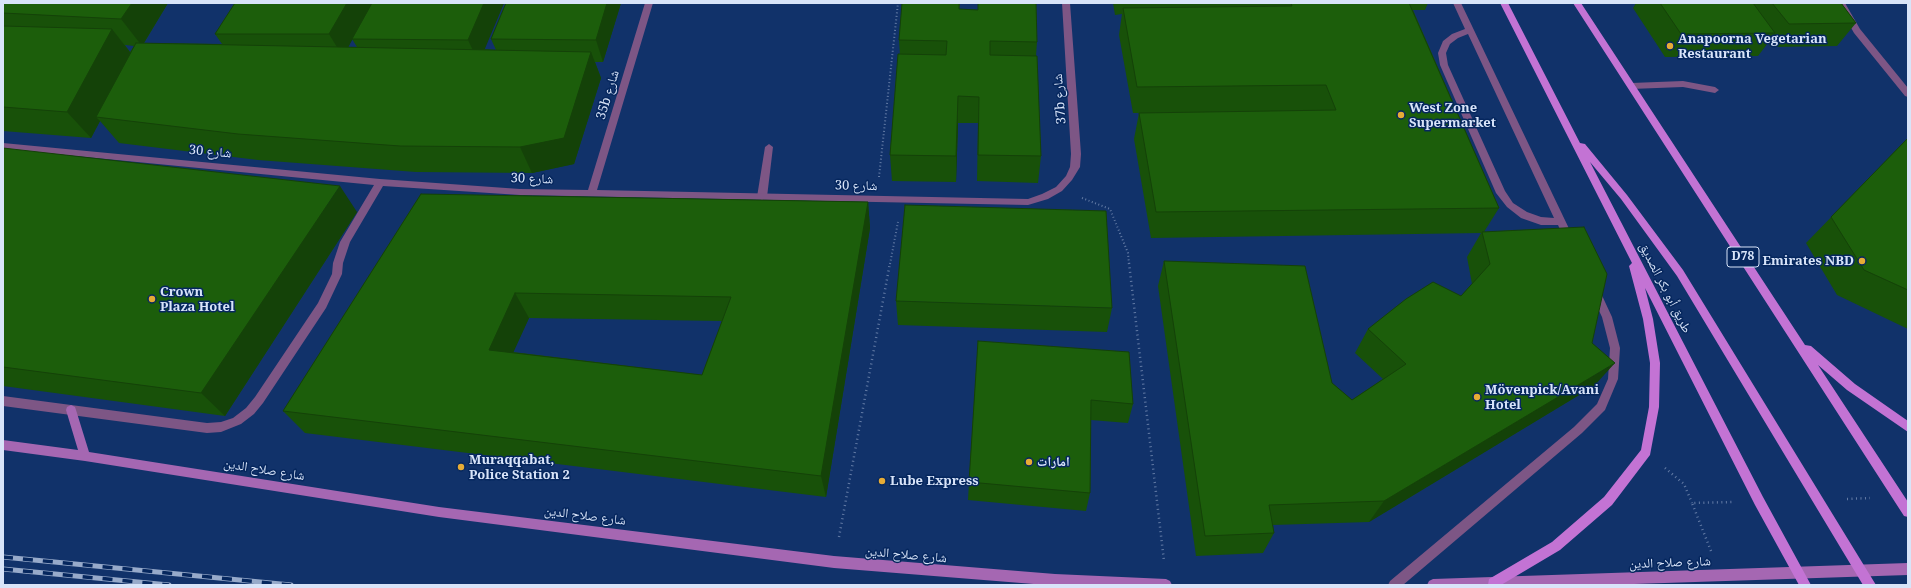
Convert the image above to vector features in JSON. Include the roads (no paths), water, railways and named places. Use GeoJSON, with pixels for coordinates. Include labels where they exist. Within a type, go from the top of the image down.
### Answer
{"type":"FeatureCollection","features":[{"type":"Feature","properties":{"kind":"main road","name":"طريق أبو بكر الصديق"},"geometry":{"type":"LineString","coordinates":[[1504,3],[1759,501],[1804,585]]}},
{"type":"Feature","properties":{"kind":"main road","name":"D78"},"geometry":{"type":"LineString","coordinates":[[1577,3],[1908,512]]}},
{"type":"Feature","properties":{"kind":"main road"},"geometry":{"type":"LineString","coordinates":[[1569,130],[1624,197],[1680,273],[1870,585]]}},
{"type":"Feature","properties":{"kind":"main road"},"geometry":{"type":"LineString","coordinates":[[1493,583],[1556,546],[1608,501],[1646,452],[1654,407],[1655,363],[1648,319],[1628,246]]}},
{"type":"Feature","properties":{"kind":"main road"},"geometry":{"type":"LineString","coordinates":[[1798,341],[1851,386],[1908,427]]}},
{"type":"Feature","properties":{"kind":"main road"},"geometry":{"type":"LineString","coordinates":[[71,410],[85,456]]}},
{"type":"Feature","properties":{"kind":"main road","name":"شارع صلاح الدين"},"geometry":{"type":"LineString","coordinates":[[3,446],[85,456],[439,512],[834,562],[1055,580],[1166,585]]}},
{"type":"Feature","properties":{"kind":"main road","name":"شارع صلاح الدين"},"geometry":{"type":"LineString","coordinates":[[1433,585],[1862,572],[1908,569]]}},
{"type":"Feature","properties":{"kind":"street","name":"35b شارع"},"geometry":{"type":"LineString","coordinates":[[591,194],[649,3]]}},
{"type":"Feature","properties":{"kind":"street","name":"37b شارع"},"geometry":{"type":"LineString","coordinates":[[1059,189],[1075,167],[1076,154],[1066,3]]}},
{"type":"Feature","properties":{"kind":"street"},"geometry":{"type":"LineString","coordinates":[[1456,3],[1575,251]]}},
{"type":"Feature","properties":{"kind":"street"},"geometry":{"type":"LineString","coordinates":[[1841,3],[1842,8],[1857,31],[1908,94]]}},
{"type":"Feature","properties":{"kind":"street"},"geometry":{"type":"LineString","coordinates":[[1469,31],[1455,36],[1446,43],[1442,54],[1444,65],[1501,193],[1510,205],[1524,215],[1541,221],[1561,222]]}},
{"type":"Feature","properties":{"kind":"street"},"geometry":{"type":"LineString","coordinates":[[1631,86],[1683,84],[1715,90]]}},
{"type":"Feature","properties":{"kind":"street","name":"شارع 30"},"geometry":{"type":"LineString","coordinates":[[3,146],[380,182],[520,192],[1028,202],[1045,197],[1059,189]]}},
{"type":"Feature","properties":{"kind":"street"},"geometry":{"type":"LineString","coordinates":[[762,197],[769,147]]}},
{"type":"Feature","properties":{"kind":"street"},"geometry":{"type":"LineString","coordinates":[[3,401],[207,428],[221,427],[241,418],[250,411],[259,400],[322,305],[335,279],[345,242],[380,182]]}},
{"type":"Feature","properties":{"kind":"street"},"geometry":{"type":"LineString","coordinates":[[1394,585],[1578,430],[1601,407],[1613,379],[1615,348],[1607,317],[1589,280]]}},
{"type":"Feature","properties":{"kind":"railway"},"geometry":{"type":"LineString","coordinates":[[3,557],[291,585]]}},
{"type":"Feature","properties":{"kind":"railway"},"geometry":{"type":"LineString","coordinates":[[3,569],[169,585]]}},
{"type":"Feature","properties":{"kind":"place","name":"Anapoorna Vegetarian Restaurant"},"geometry":{"type":"Point","coordinates":[1670,46]}},
{"type":"Feature","properties":{"kind":"place","name":"West Zone Supermarket"},"geometry":{"type":"Point","coordinates":[1401,115]}},
{"type":"Feature","properties":{"kind":"place","name":"Emirates NBD"},"geometry":{"type":"Point","coordinates":[1862,261]}},
{"type":"Feature","properties":{"kind":"place","name":"Crown Plaza Hotel"},"geometry":{"type":"Point","coordinates":[152,299]}},
{"type":"Feature","properties":{"kind":"place","name":"Mövenpick/Avani Hotel"},"geometry":{"type":"Point","coordinates":[1477,397]}},
{"type":"Feature","properties":{"kind":"place","name":"امارات"},"geometry":{"type":"Point","coordinates":[1029,462]}},
{"type":"Feature","properties":{"kind":"place","name":"Muraqqabat, Police Station 2"},"geometry":{"type":"Point","coordinates":[461,467]}},
{"type":"Feature","properties":{"kind":"place","name":"Lube Express"},"geometry":{"type":"Point","coordinates":[882,481]}}]}
